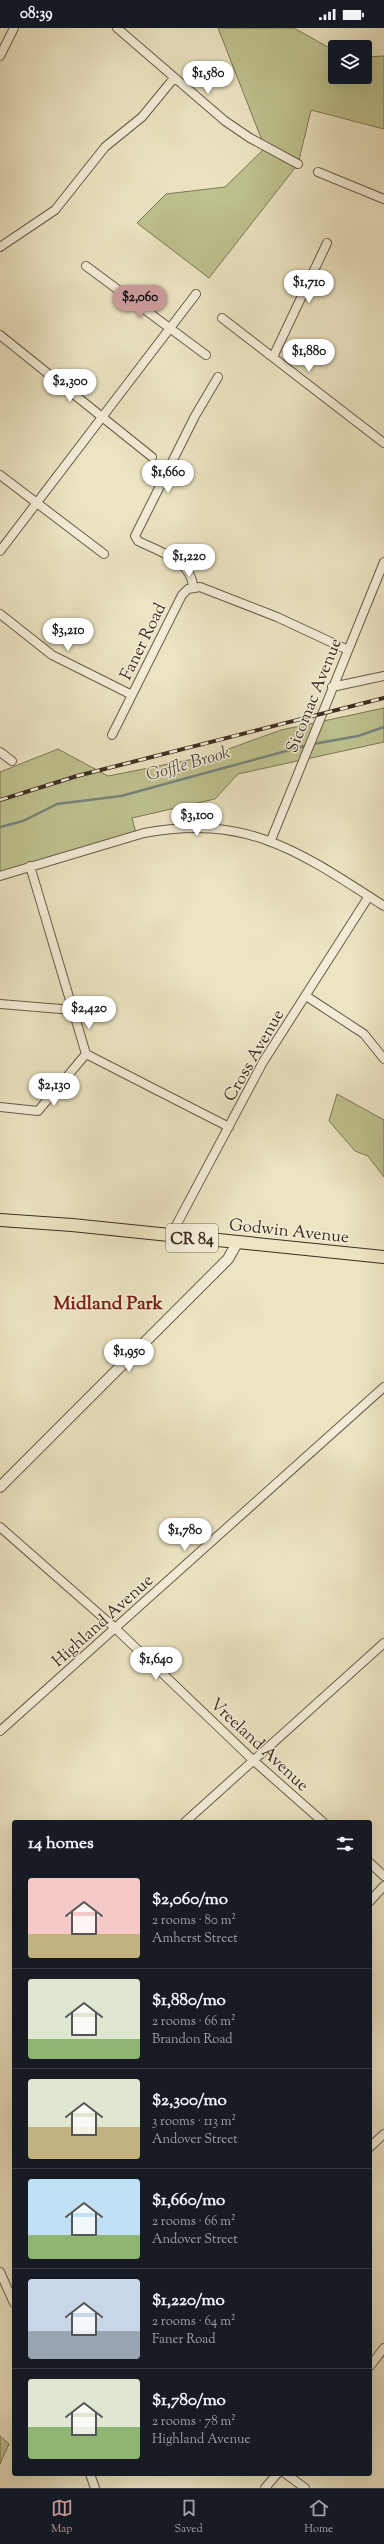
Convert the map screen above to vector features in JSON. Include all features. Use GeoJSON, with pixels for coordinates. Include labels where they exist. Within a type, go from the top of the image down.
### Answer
{"type":"FeatureCollection","features":[{"type":"Feature","properties":{"kind":"main road","name":"Godwin Avenue"},"geometry":{"type":"LineString","coordinates":[[0,1220],[171,1235],[384,1257]]}},
{"type":"Feature","properties":{"kind":"street"},"geometry":{"type":"LineString","coordinates":[[0,56],[14,28]]}},
{"type":"Feature","properties":{"kind":"street"},"geometry":{"type":"LineString","coordinates":[[117,28],[214,112],[250,138],[298,164]]}},
{"type":"Feature","properties":{"kind":"street"},"geometry":{"type":"LineString","coordinates":[[0,247],[55,210],[105,147],[142,117],[174,78]]}},
{"type":"Feature","properties":{"kind":"street"},"geometry":{"type":"LineString","coordinates":[[318,172],[384,199]]}},
{"type":"Feature","properties":{"kind":"street"},"geometry":{"type":"LineString","coordinates":[[273,357],[327,243]]}},
{"type":"Feature","properties":{"kind":"street"},"geometry":{"type":"LineString","coordinates":[[86,266],[206,356]]}},
{"type":"Feature","properties":{"kind":"street"},"geometry":{"type":"LineString","coordinates":[[0,551],[168,327],[196,294]]}},
{"type":"Feature","properties":{"kind":"street"},"geometry":{"type":"LineString","coordinates":[[222,318],[384,443]]}},
{"type":"Feature","properties":{"kind":"street"},"geometry":{"type":"LineString","coordinates":[[0,335],[152,457]]}},
{"type":"Feature","properties":{"kind":"street"},"geometry":{"type":"LineString","coordinates":[[218,377],[195,416],[135,536],[138,541],[182,564],[193,578],[193,587],[200,587],[239,601],[348,650]]}},
{"type":"Feature","properties":{"kind":"street"},"geometry":{"type":"LineString","coordinates":[[0,475],[104,554]]}},
{"type":"Feature","properties":{"kind":"street","name":"Sicomac Avenue"},"geometry":{"type":"LineString","coordinates":[[271,840],[384,562]]}},
{"type":"Feature","properties":{"kind":"street","name":"Faner Road"},"geometry":{"type":"LineString","coordinates":[[112,735],[182,595],[193,587]]}},
{"type":"Feature","properties":{"kind":"street"},"geometry":{"type":"LineString","coordinates":[[0,614],[52,655],[132,695]]}},
{"type":"Feature","properties":{"kind":"street"},"geometry":{"type":"LineString","coordinates":[[332,687],[384,676]]}},
{"type":"Feature","properties":{"kind":"street"},"geometry":{"type":"LineString","coordinates":[[0,752],[12,761]]}},
{"type":"Feature","properties":{"kind":"street"},"geometry":{"type":"LineString","coordinates":[[0,876],[144,833],[167,829],[210,827],[252,834],[271,840],[309,858],[384,906]]}},
{"type":"Feature","properties":{"kind":"street"},"geometry":{"type":"LineString","coordinates":[[30,866],[86,1054],[229,1127]]}},
{"type":"Feature","properties":{"kind":"street","name":"Cross Avenue"},"geometry":{"type":"LineString","coordinates":[[171,1235],[263,1062],[369,896]]}},
{"type":"Feature","properties":{"kind":"street"},"geometry":{"type":"LineString","coordinates":[[306,996],[364,1034],[384,1059]]}},
{"type":"Feature","properties":{"kind":"street"},"geometry":{"type":"LineString","coordinates":[[0,1004],[73,1010]]}},
{"type":"Feature","properties":{"kind":"street"},"geometry":{"type":"LineString","coordinates":[[0,1107],[38,1111],[86,1054]]}},
{"type":"Feature","properties":{"kind":"street"},"geometry":{"type":"LineString","coordinates":[[0,1488],[228,1258],[237,1243]]}},
{"type":"Feature","properties":{"kind":"street","name":"Highland Avenue"},"geometry":{"type":"LineString","coordinates":[[0,1731],[384,1387]]}},
{"type":"Feature","properties":{"kind":"street","name":"Vreeland Avenue"},"geometry":{"type":"LineString","coordinates":[[0,1527],[115,1628],[254,1761],[321,1820]]}},
{"type":"Feature","properties":{"kind":"street"},"geometry":{"type":"LineString","coordinates":[[187,1820],[384,1643]]}},
{"type":"Feature","properties":{"kind":"street"},"geometry":{"type":"LineString","coordinates":[[372,1865],[384,1876]]}},
{"type":"Feature","properties":{"kind":"street"},"geometry":{"type":"LineString","coordinates":[[372,1898],[384,1886]]}},
{"type":"Feature","properties":{"kind":"street"},"geometry":{"type":"LineString","coordinates":[[372,2145],[384,2134]]}},
{"type":"Feature","properties":{"kind":"street"},"geometry":{"type":"LineString","coordinates":[[0,2272],[12,2299]]}},
{"type":"Feature","properties":{"kind":"street"},"geometry":{"type":"LineString","coordinates":[[372,2363],[384,2348]]}},
{"type":"Feature","properties":{"kind":"street"},"geometry":{"type":"LineString","coordinates":[[91,2476],[95,2488]]}},
{"type":"Feature","properties":{"kind":"street"},"geometry":{"type":"LineString","coordinates":[[265,2488],[275,2476]]}},
{"type":"Feature","properties":{"kind":"street"},"geometry":{"type":"LineString","coordinates":[[289,2476],[305,2488]]}},
{"type":"Feature","properties":{"kind":"green space"},"geometry":{"type":"Polygon","coordinates":[[[218,28],[294,28],[328,47],[328,84],[372,84],[372,57],[384,56],[384,129],[311,110],[298,164],[209,278],[137,223],[166,194],[225,187],[265,148],[218,28]]]}},
{"type":"Feature","properties":{"kind":"green space"},"geometry":{"type":"Polygon","coordinates":[[[384,708],[384,742],[238,774],[215,799],[132,818],[137,837],[0,873],[0,772],[58,749],[108,776],[209,756],[281,730],[384,708]]]}},
{"type":"Feature","properties":{"kind":"green space"},"geometry":{"type":"Polygon","coordinates":[[[337,1094],[384,1120],[384,1177],[368,1156],[355,1151],[329,1121],[337,1094]]]}},
{"type":"Feature","properties":{"kind":"green space"},"geometry":{"type":"Polygon","coordinates":[[[0,2436],[9,2444],[0,2464],[0,2436]]]}},
{"type":"Feature","properties":{"kind":"waterway","name":"Goffle Brook"},"geometry":{"type":"LineString","coordinates":[[313,744],[358,736],[384,727]]}},
{"type":"Feature","properties":{"kind":"waterway","name":"Goffle Brook"},"geometry":{"type":"LineString","coordinates":[[0,827],[23,821],[57,804],[121,796],[308,745]]}},
{"type":"Feature","properties":{"kind":"railway"},"geometry":{"type":"LineString","coordinates":[[0,800],[77,776],[384,698]]}},
{"type":"Feature","properties":{"kind":"district","name":"Midland Park"},"geometry":{"type":"Point","coordinates":[108,1302]}}]}
